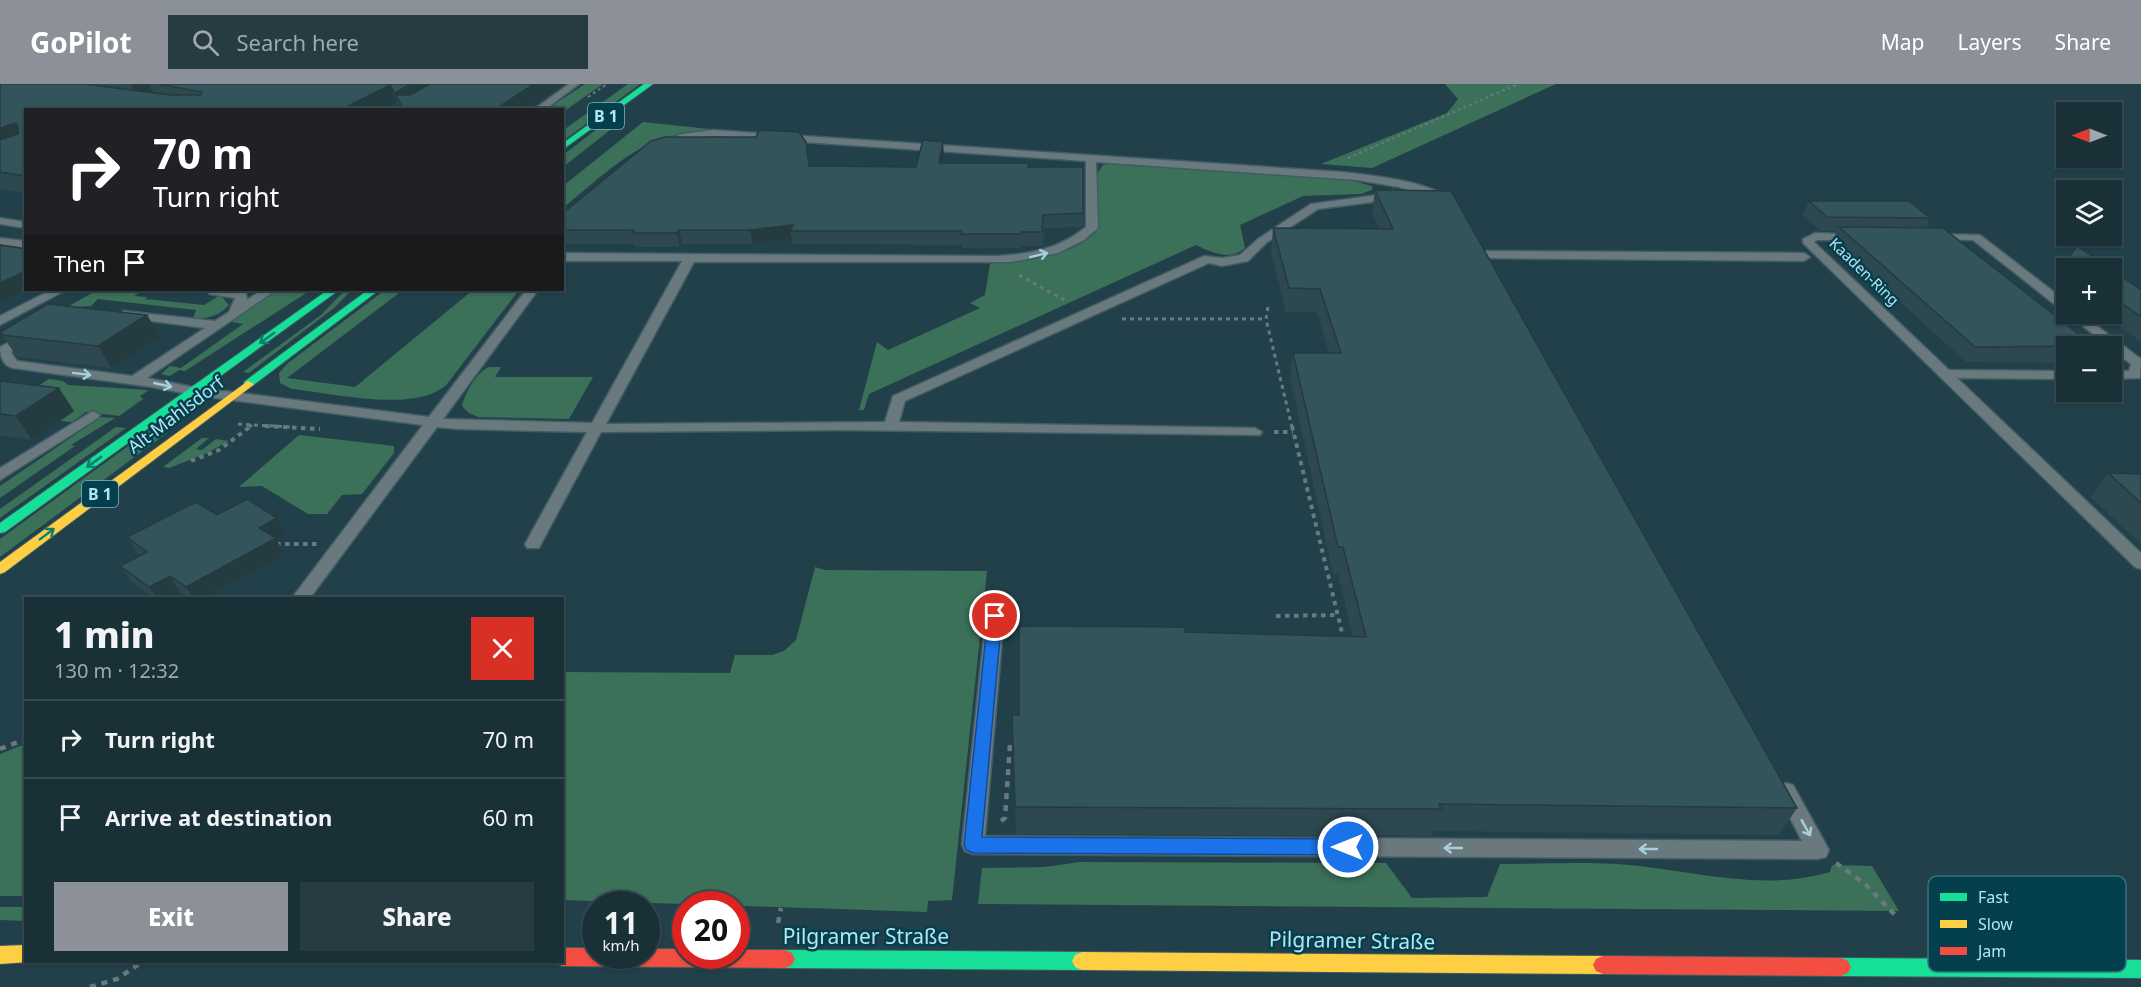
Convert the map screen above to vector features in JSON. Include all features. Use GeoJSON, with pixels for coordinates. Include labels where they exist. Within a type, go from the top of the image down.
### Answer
{"type":"FeatureCollection","features":[{"type":"Feature","properties":{"kind":"main road","name":"B 1"},"geometry":{"type":"LineString","coordinates":[[564,147],[649,84]]}},
{"type":"Feature","properties":{"kind":"main road","name":"Alt-Mahlsdorf"},"geometry":{"type":"LineString","coordinates":[[0,529],[333,291]]}},
{"type":"Feature","properties":{"kind":"main road","name":"Alt-Mahlsdorf"},"geometry":{"type":"LineString","coordinates":[[0,569],[373,291]]}},
{"type":"Feature","properties":{"kind":"main road"},"geometry":{"type":"LineString","coordinates":[[0,955],[24,954]]}},
{"type":"Feature","properties":{"kind":"main road","name":"Pilgramer Straße"},"geometry":{"type":"LineString","coordinates":[[564,957],[1992,977],[2085,972]]}},
{"type":"Feature","properties":{"kind":"main road","name":"Pilgramer Straße"},"geometry":{"type":"LineString","coordinates":[[2126,970],[2141,969]]}},
{"type":"Feature","properties":{"kind":"lane"},"geometry":{"type":"LineString","coordinates":[[540,108],[575,84]]}},
{"type":"Feature","properties":{"kind":"lane"},"geometry":{"type":"LineString","coordinates":[[652,146],[682,137],[713,133],[1327,174],[1371,178],[1403,185],[1427,192],[1458,206]]}},
{"type":"Feature","properties":{"kind":"lane"},"geometry":{"type":"LineString","coordinates":[[564,257],[981,260],[1031,257],[1061,249],[1079,241],[1092,228],[1091,159]]}},
{"type":"Feature","properties":{"kind":"lane"},"geometry":{"type":"LineString","coordinates":[[891,427],[898,399],[1208,259],[1222,262],[1244,258],[1262,241],[1316,206],[1388,197],[1403,185]]}},
{"type":"Feature","properties":{"kind":"lane"},"geometry":{"type":"LineString","coordinates":[[0,221],[24,225]]}},
{"type":"Feature","properties":{"kind":"lane"},"geometry":{"type":"LineString","coordinates":[[1475,236],[1498,276]]}},
{"type":"Feature","properties":{"kind":"lane","name":"Kaaden-Ring"},"geometry":{"type":"LineString","coordinates":[[1874,237],[1815,236],[1807,241],[1948,374],[2141,562]]}},
{"type":"Feature","properties":{"kind":"lane"},"geometry":{"type":"LineString","coordinates":[[1920,237],[1976,237],[2056,299]]}},
{"type":"Feature","properties":{"kind":"lane"},"geometry":{"type":"LineString","coordinates":[[0,240],[24,244]]}},
{"type":"Feature","properties":{"kind":"lane"},"geometry":{"type":"LineString","coordinates":[[1486,255],[1804,257]]}},
{"type":"Feature","properties":{"kind":"lane"},"geometry":{"type":"LineString","coordinates":[[533,544],[689,259]]}},
{"type":"Feature","properties":{"kind":"lane"},"geometry":{"type":"LineString","coordinates":[[0,321],[58,291]]}},
{"type":"Feature","properties":{"kind":"lane"},"geometry":{"type":"LineString","coordinates":[[214,291],[242,296],[235,313]]}},
{"type":"Feature","properties":{"kind":"lane"},"geometry":{"type":"LineString","coordinates":[[134,381],[268,291]]}},
{"type":"Feature","properties":{"kind":"lane"},"geometry":{"type":"LineString","coordinates":[[302,597],[531,291]]}},
{"type":"Feature","properties":{"kind":"lane"},"geometry":{"type":"LineString","coordinates":[[115,313],[216,325]]}},
{"type":"Feature","properties":{"kind":"lane"},"geometry":{"type":"LineString","coordinates":[[2087,324],[2103,336]]}},
{"type":"Feature","properties":{"kind":"lane"},"geometry":{"type":"LineString","coordinates":[[44,330],[3,351],[13,364],[193,391],[458,425],[597,428],[891,427],[1255,432]]}},
{"type":"Feature","properties":{"kind":"lane"},"geometry":{"type":"LineString","coordinates":[[2122,351],[2138,363],[2135,375],[2122,375]]}},
{"type":"Feature","properties":{"kind":"lane"},"geometry":{"type":"LineString","coordinates":[[1948,374],[2056,375]]}},
{"type":"Feature","properties":{"kind":"lane"},"geometry":{"type":"LineString","coordinates":[[0,475],[93,415]]}},
{"type":"Feature","properties":{"kind":"lane"},"geometry":{"type":"LineString","coordinates":[[0,460],[19,462]]}},
{"type":"Feature","properties":{"kind":"lane"},"geometry":{"type":"LineString","coordinates":[[995,616],[973,845],[1818,850],[1777,777]]}},
{"type":"Feature","properties":{"kind":"path"},"geometry":{"type":"LineString","coordinates":[[1327,174],[1329,168],[1337,162],[1518,84]]}},
{"type":"Feature","properties":{"kind":"path"},"geometry":{"type":"LineString","coordinates":[[1268,307],[1266,319],[1347,651]]}},
{"type":"Feature","properties":{"kind":"path"},"geometry":{"type":"LineString","coordinates":[[232,423],[292,425],[325,429]]}},
{"type":"Feature","properties":{"kind":"path"},"geometry":{"type":"LineString","coordinates":[[270,544],[341,544]]}},
{"type":"Feature","properties":{"kind":"path"},"geometry":{"type":"LineString","coordinates":[[1276,616],[1338,615]]}},
{"type":"Feature","properties":{"kind":"path"},"geometry":{"type":"LineString","coordinates":[[973,845],[1005,818],[1010,739]]}},
{"type":"Feature","properties":{"kind":"path"},"geometry":{"type":"LineString","coordinates":[[0,749],[24,740]]}},
{"type":"Feature","properties":{"kind":"path"},"geometry":{"type":"LineString","coordinates":[[1818,850],[1865,884],[1896,916]]}},
{"type":"Feature","properties":{"kind":"path"},"geometry":{"type":"LineString","coordinates":[[777,927],[781,908]]}},
{"type":"Feature","properties":{"kind":"path"},"geometry":{"type":"LineString","coordinates":[[90,987],[117,979],[141,963]]}},
{"type":"Feature","properties":{"kind":"green space"},"geometry":{"type":"Polygon","coordinates":[[[585,84],[603,84],[564,111],[564,108],[549,108],[585,84]]]}},
{"type":"Feature","properties":{"kind":"green space"},"geometry":{"type":"Polygon","coordinates":[[[628,84],[640,84],[564,140],[564,130],[628,84]]]}},
{"type":"Feature","properties":{"kind":"green space"},"geometry":{"type":"Polygon","coordinates":[[[1445,84],[1556,84],[1372,168],[1321,164],[1447,113],[1458,99],[1445,84]]]}},
{"type":"Feature","properties":{"kind":"green space"},"geometry":{"type":"Polygon","coordinates":[[[610,119],[623,120],[564,166],[564,154],[610,119]]]}},
{"type":"Feature","properties":{"kind":"green space"},"geometry":{"type":"Polygon","coordinates":[[[643,122],[719,130],[692,132],[650,144],[617,164],[564,207],[564,185],[643,122]]]}},
{"type":"Feature","properties":{"kind":"green space"},"geometry":{"type":"Polygon","coordinates":[[[1103,165],[1350,180],[1372,186],[1372,190],[1361,194],[1303,196],[1240,225],[1245,248],[1239,252],[1227,255],[1196,245],[869,394],[864,410],[859,410],[877,342],[888,350],[980,308],[970,303],[985,295],[990,264],[995,261],[1049,256],[1074,247],[1096,232],[1097,174],[1103,165]]]}},
{"type":"Feature","properties":{"kind":"green space"},"geometry":{"type":"Polygon","coordinates":[[[95,291],[142,291],[134,296],[204,305],[217,297],[222,297],[229,305],[213,316],[193,318],[196,310],[98,299],[91,306],[75,307],[57,313],[95,291]]]}},
{"type":"Feature","properties":{"kind":"green space"},"geometry":{"type":"Polygon","coordinates":[[[274,291],[309,291],[185,371],[179,370],[170,376],[161,374],[170,366],[181,368],[243,324],[231,322],[274,291]]]}},
{"type":"Feature","properties":{"kind":"green space"},"geometry":{"type":"Polygon","coordinates":[[[344,291],[351,291],[334,308],[249,373],[243,372],[321,315],[344,291]]]}},
{"type":"Feature","properties":{"kind":"green space"},"geometry":{"type":"Polygon","coordinates":[[[384,291],[402,291],[287,378],[355,387],[472,291],[518,291],[447,384],[433,393],[416,398],[395,400],[292,389],[280,383],[279,373],[288,363],[384,291]]]}},
{"type":"Feature","properties":{"kind":"green space"},"geometry":{"type":"Polygon","coordinates":[[[489,367],[501,367],[495,377],[593,377],[569,419],[478,417],[469,413],[462,406],[472,384],[489,367]]]}},
{"type":"Feature","properties":{"kind":"green space"},"geometry":{"type":"Polygon","coordinates":[[[49,379],[63,381],[68,385],[149,390],[140,396],[143,399],[119,416],[86,412],[72,422],[60,421],[73,411],[11,403],[49,379]]]}},
{"type":"Feature","properties":{"kind":"green space"},"geometry":{"type":"Polygon","coordinates":[[[101,417],[115,418],[71,445],[75,446],[0,498],[0,486],[101,417]]]}},
{"type":"Feature","properties":{"kind":"green space"},"geometry":{"type":"Polygon","coordinates":[[[116,427],[126,428],[0,518],[0,509],[116,427]]]}},
{"type":"Feature","properties":{"kind":"green space"},"geometry":{"type":"Polygon","coordinates":[[[149,431],[167,433],[0,557],[0,539],[149,431]]]}},
{"type":"Feature","properties":{"kind":"green space"},"geometry":{"type":"Polygon","coordinates":[[[299,435],[394,446],[394,453],[362,494],[342,495],[327,514],[308,514],[262,486],[239,487],[299,435]]]}},
{"type":"Feature","properties":{"kind":"green space"},"geometry":{"type":"Polygon","coordinates":[[[202,438],[209,438],[196,449],[202,450],[216,439],[229,441],[205,454],[169,468],[163,467],[202,438]]]}},
{"type":"Feature","properties":{"kind":"green space"},"geometry":{"type":"Polygon","coordinates":[[[815,567],[825,570],[987,571],[952,900],[928,901],[927,912],[750,906],[750,891],[672,891],[672,904],[660,903],[660,891],[582,891],[582,901],[564,900],[564,672],[730,673],[735,655],[772,655],[784,651],[796,640],[815,567]]]}},
{"type":"Feature","properties":{"kind":"green space"},"geometry":{"type":"Polygon","coordinates":[[[24,744],[24,896],[0,896],[0,754],[24,744]]]}},
{"type":"Feature","properties":{"kind":"green space"},"geometry":{"type":"Polygon","coordinates":[[[1080,862],[1386,863],[1412,898],[1487,897],[1500,864],[1613,864],[1754,880],[1805,878],[1830,872],[1832,865],[1872,866],[1899,911],[978,904],[982,868],[1044,867],[1080,862]]]}},
{"type":"Feature","properties":{"kind":"green space"},"geometry":{"type":"Polygon","coordinates":[[[0,907],[24,907],[24,921],[0,920],[0,907]]]}},
{"type":"Feature","properties":{"kind":"building"},"geometry":{"type":"Polygon","coordinates":[[[0,84],[85,84],[170,95],[200,95],[202,92],[158,84],[410,84],[395,93],[390,85],[344,108],[24,108],[24,176],[0,172],[0,140],[18,134],[18,125],[15,123],[0,128],[0,84]]]}},
{"type":"Feature","properties":{"kind":"building"},"geometry":{"type":"Polygon","coordinates":[[[430,84],[534,84],[497,108],[403,108],[396,95],[410,95],[430,84]]]}},
{"type":"Feature","properties":{"kind":"building"},"geometry":{"type":"Polygon","coordinates":[[[759,130],[799,132],[806,142],[809,166],[916,167],[923,140],[943,142],[939,163],[1029,163],[1028,167],[1083,167],[1083,213],[1043,215],[1042,232],[1021,232],[1021,234],[961,234],[962,231],[790,231],[793,225],[750,230],[679,230],[677,233],[632,233],[634,230],[564,230],[564,212],[651,141],[665,137],[756,137],[759,130]]]}},
{"type":"Feature","properties":{"kind":"building"},"geometry":{"type":"Polygon","coordinates":[[[1375,190],[1451,191],[1797,808],[1439,804],[1441,809],[1015,807],[1012,715],[1019,715],[1019,626],[1184,627],[1185,632],[1366,637],[1343,547],[1338,547],[1293,353],[1341,353],[1320,289],[1289,288],[1273,228],[1393,229],[1375,190]]]}},
{"type":"Feature","properties":{"kind":"building"},"geometry":{"type":"Polygon","coordinates":[[[1809,201],[1909,201],[1930,218],[1827,217],[1809,201]]]}},
{"type":"Feature","properties":{"kind":"building"},"geometry":{"type":"Polygon","coordinates":[[[1839,227],[1943,228],[2056,316],[2056,324],[2066,324],[2081,336],[2056,336],[2056,346],[1975,347],[1839,227]]]}},
{"type":"Feature","properties":{"kind":"building"},"geometry":{"type":"Polygon","coordinates":[[[0,245],[24,249],[24,272],[0,283],[0,245]]]}},
{"type":"Feature","properties":{"kind":"building"},"geometry":{"type":"Polygon","coordinates":[[[2077,246],[2095,258],[2068,258],[2077,246]]]}},
{"type":"Feature","properties":{"kind":"building"},"geometry":{"type":"Polygon","coordinates":[[[2122,277],[2141,290],[2141,317],[2122,303],[2122,277]]]}},
{"type":"Feature","properties":{"kind":"building"},"geometry":{"type":"Polygon","coordinates":[[[48,304],[147,315],[98,346],[2,335],[0,332],[48,304]]]}},
{"type":"Feature","properties":{"kind":"building"},"geometry":{"type":"Polygon","coordinates":[[[0,381],[59,388],[16,416],[0,414],[0,381]]]}},
{"type":"Feature","properties":{"kind":"building"},"geometry":{"type":"Polygon","coordinates":[[[2108,473],[2141,474],[2141,503],[2108,473]]]}},
{"type":"Feature","properties":{"kind":"building"},"geometry":{"type":"Polygon","coordinates":[[[247,499],[277,518],[259,528],[276,538],[186,587],[170,576],[149,587],[120,566],[147,552],[127,537],[196,502],[217,515],[247,499]]]}},
{"type":"Feature","properties":{"kind":"traffic: fast"},"geometry":{"type":"LineString","coordinates":[[564,147],[649,84]]}},
{"type":"Feature","properties":{"kind":"traffic: fast"},"geometry":{"type":"LineString","coordinates":[[0,529],[333,291]]}},
{"type":"Feature","properties":{"kind":"traffic: fast"},"geometry":{"type":"LineString","coordinates":[[248,384],[373,291]]}},
{"type":"Feature","properties":{"kind":"traffic: fast"},"geometry":{"type":"LineString","coordinates":[[785,959],[1082,961]]}},
{"type":"Feature","properties":{"kind":"traffic: fast"},"geometry":{"type":"LineString","coordinates":[[1841,967],[1928,968]]}},
{"type":"Feature","properties":{"kind":"traffic: fast"},"geometry":{"type":"LineString","coordinates":[[2126,969],[2141,969]]}},
{"type":"Feature","properties":{"kind":"traffic: slow"},"geometry":{"type":"LineString","coordinates":[[0,569],[248,384]]}},
{"type":"Feature","properties":{"kind":"traffic: slow"},"geometry":{"type":"LineString","coordinates":[[0,955],[24,954]]}},
{"type":"Feature","properties":{"kind":"traffic: slow"},"geometry":{"type":"LineString","coordinates":[[1082,961],[1603,965]]}},
{"type":"Feature","properties":{"kind":"traffic: jam"},"geometry":{"type":"LineString","coordinates":[[564,957],[785,959]]}},
{"type":"Feature","properties":{"kind":"traffic: jam"},"geometry":{"type":"LineString","coordinates":[[1603,965],[1841,967]]}},
{"type":"Feature","properties":{"kind":"route"},"geometry":{"type":"LineString","coordinates":[[995,616],[973,845],[1348,847]]}}]}
